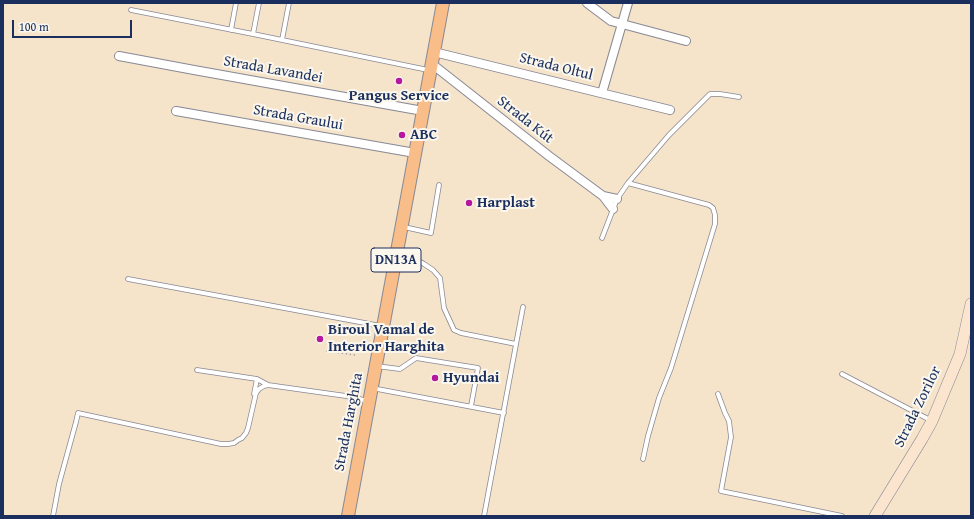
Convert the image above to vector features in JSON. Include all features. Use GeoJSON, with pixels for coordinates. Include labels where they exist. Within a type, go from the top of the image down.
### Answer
{"type":"FeatureCollection","features":[{"type":"Feature","properties":{"kind":"main road","name":"Strada Harghita"},"geometry":{"type":"LineString","coordinates":[[348,516],[443,3]]}},
{"type":"Feature","properties":{"kind":"street"},"geometry":{"type":"LineString","coordinates":[[587,3],[611,21],[686,41]]}},
{"type":"Feature","properties":{"kind":"street"},"geometry":{"type":"LineString","coordinates":[[602,93],[628,3]]}},
{"type":"Feature","properties":{"kind":"street","name":"Strada Lavandei"},"geometry":{"type":"LineString","coordinates":[[118,56],[423,111]]}},
{"type":"Feature","properties":{"kind":"street","name":"Strada Oltul"},"geometry":{"type":"LineString","coordinates":[[432,62],[602,93],[670,110]]}},
{"type":"Feature","properties":{"kind":"street","name":"Strada Kút"},"geometry":{"type":"LineString","coordinates":[[432,62],[549,156],[603,196],[612,209]]}},
{"type":"Feature","properties":{"kind":"street","name":"Strada Graului"},"geometry":{"type":"LineString","coordinates":[[176,110],[415,153]]}},
{"type":"Feature","properties":{"kind":"street","name":"Strada Kút"},"geometry":{"type":"LineString","coordinates":[[603,196],[617,199]]}},
{"type":"Feature","properties":{"kind":"street","name":"Strada Zorilor"},"geometry":{"type":"LineString","coordinates":[[875,516],[932,421],[960,354],[971,304]]}},
{"type":"Feature","properties":{"kind":"lane"},"geometry":{"type":"LineString","coordinates":[[231,30],[236,3]]}},
{"type":"Feature","properties":{"kind":"lane"},"geometry":{"type":"LineString","coordinates":[[253,34],[259,3]]}},
{"type":"Feature","properties":{"kind":"lane"},"geometry":{"type":"LineString","coordinates":[[282,40],[289,3]]}},
{"type":"Feature","properties":{"kind":"lane"},"geometry":{"type":"LineString","coordinates":[[131,10],[282,40],[432,62]]}},
{"type":"Feature","properties":{"kind":"lane"},"geometry":{"type":"LineString","coordinates":[[602,238],[617,199],[628,183],[669,135],[710,94],[714,93],[739,97]]}},
{"type":"Feature","properties":{"kind":"lane"},"geometry":{"type":"LineString","coordinates":[[628,183],[709,205],[713,208],[715,215],[715,224],[671,368],[659,398],[643,459]]}},
{"type":"Feature","properties":{"kind":"lane"},"geometry":{"type":"LineString","coordinates":[[402,226],[431,233],[439,186]]}},
{"type":"Feature","properties":{"kind":"lane"},"geometry":{"type":"LineString","coordinates":[[397,252],[424,264],[433,270],[440,278],[444,308],[454,330],[461,333],[516,344]]}},
{"type":"Feature","properties":{"kind":"lane"},"geometry":{"type":"LineString","coordinates":[[128,279],[383,326]]}},
{"type":"Feature","properties":{"kind":"lane"},"geometry":{"type":"LineString","coordinates":[[484,516],[523,307]]}},
{"type":"Feature","properties":{"kind":"lane"},"geometry":{"type":"LineString","coordinates":[[376,366],[400,369],[416,358],[478,368],[471,406]]}},
{"type":"Feature","properties":{"kind":"lane"},"geometry":{"type":"LineString","coordinates":[[197,370],[257,379],[268,385],[346,396],[369,401]]}},
{"type":"Feature","properties":{"kind":"lane"},"geometry":{"type":"LineString","coordinates":[[842,374],[932,421]]}},
{"type":"Feature","properties":{"kind":"lane"},"geometry":{"type":"LineString","coordinates":[[53,516],[59,484],[78,413],[221,444],[234,443],[242,438],[248,428],[257,379]]}},
{"type":"Feature","properties":{"kind":"lane"},"geometry":{"type":"LineString","coordinates":[[254,398],[259,389],[268,385]]}},
{"type":"Feature","properties":{"kind":"lane"},"geometry":{"type":"LineString","coordinates":[[372,388],[504,413]]}},
{"type":"Feature","properties":{"kind":"lane"},"geometry":{"type":"LineString","coordinates":[[718,394],[729,421],[731,437],[721,491],[842,516]]}},
{"type":"Feature","properties":{"kind":"path"},"geometry":{"type":"LineString","coordinates":[[326,351],[355,355]]}},
{"type":"Feature","properties":{"kind":"place","name":"Pangus Service"},"geometry":{"type":"Point","coordinates":[399,81]}},
{"type":"Feature","properties":{"kind":"place","name":"ABC"},"geometry":{"type":"Point","coordinates":[402,135]}},
{"type":"Feature","properties":{"kind":"place","name":"Harplast"},"geometry":{"type":"Point","coordinates":[469,203]}},
{"type":"Feature","properties":{"kind":"place","name":"Biroul Vamal de Interior Harghita"},"geometry":{"type":"Point","coordinates":[320,339]}},
{"type":"Feature","properties":{"kind":"place","name":"Hyundai"},"geometry":{"type":"Point","coordinates":[435,378]}}]}
